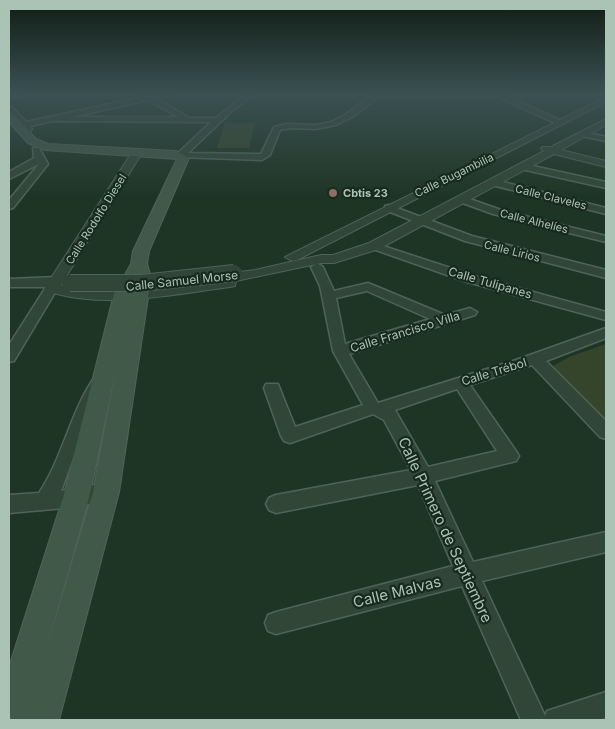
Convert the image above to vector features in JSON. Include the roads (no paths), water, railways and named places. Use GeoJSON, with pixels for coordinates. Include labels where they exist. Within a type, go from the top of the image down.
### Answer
{"type":"FeatureCollection","features":[{"type":"Feature","properties":{"kind":"main road"},"geometry":{"type":"LineString","coordinates":[[9,719],[76,498],[104,374],[135,281],[147,235],[181,161],[181,155],[153,153],[59,154],[39,152],[26,144],[11,128]]}},
{"type":"Feature","properties":{"kind":"main road"},"geometry":{"type":"LineString","coordinates":[[23,128],[39,152]]}},
{"type":"Feature","properties":{"kind":"main road"},"geometry":{"type":"LineString","coordinates":[[42,720],[106,492],[135,281]]}},
{"type":"Feature","properties":{"kind":"street"},"geometry":{"type":"LineString","coordinates":[[25,130],[30,128]]}},
{"type":"Feature","properties":{"kind":"street"},"geometry":{"type":"LineString","coordinates":[[181,155],[210,128]]}},
{"type":"Feature","properties":{"kind":"street"},"geometry":{"type":"LineString","coordinates":[[181,155],[254,158],[266,155],[279,128]]}},
{"type":"Feature","properties":{"kind":"street","name":"Calle Bugambilia"},"geometry":{"type":"LineString","coordinates":[[549,128],[318,243],[310,261],[334,260],[374,246],[464,200],[595,128]]}},
{"type":"Feature","properties":{"kind":"street"},"geometry":{"type":"LineString","coordinates":[[584,134],[606,139]]}},
{"type":"Feature","properties":{"kind":"street"},"geometry":{"type":"LineString","coordinates":[[526,140],[606,164]]}},
{"type":"Feature","properties":{"kind":"street"},"geometry":{"type":"LineString","coordinates":[[556,149],[606,158]]}},
{"type":"Feature","properties":{"kind":"street"},"geometry":{"type":"LineString","coordinates":[[9,176],[19,170],[39,152],[44,164],[9,206]]}},
{"type":"Feature","properties":{"kind":"street","name":"Calle Rodolfo Diesel"},"geometry":{"type":"LineString","coordinates":[[57,285],[137,153]]}},
{"type":"Feature","properties":{"kind":"street"},"geometry":{"type":"LineString","coordinates":[[524,167],[606,185]]}},
{"type":"Feature","properties":{"kind":"street"},"geometry":{"type":"LineString","coordinates":[[9,168],[19,170]]}},
{"type":"Feature","properties":{"kind":"street","name":"Calle Claveles"},"geometry":{"type":"LineString","coordinates":[[495,183],[606,210]]}},
{"type":"Feature","properties":{"kind":"street","name":"Calle Alhelíes"},"geometry":{"type":"LineString","coordinates":[[464,200],[497,212],[606,239]]}},
{"type":"Feature","properties":{"kind":"street","name":"Calle Lirios"},"geometry":{"type":"LineString","coordinates":[[389,208],[418,222],[498,248],[606,274]]}},
{"type":"Feature","properties":{"kind":"street"},"geometry":{"type":"LineString","coordinates":[[172,283],[255,264],[318,243]]}},
{"type":"Feature","properties":{"kind":"street","name":"Calle Tulipanes"},"geometry":{"type":"LineString","coordinates":[[374,246],[471,279],[606,316]]}},
{"type":"Feature","properties":{"kind":"street"},"geometry":{"type":"LineString","coordinates":[[9,357],[57,285],[67,293],[135,281],[172,283],[245,281],[310,261]]}},
{"type":"Feature","properties":{"kind":"street","name":"Calle Samuel Morse"},"geometry":{"type":"LineString","coordinates":[[9,283],[121,287],[181,284],[255,274],[310,261]]}},
{"type":"Feature","properties":{"kind":"street","name":"Calle Primero de Septiembre"},"geometry":{"type":"LineString","coordinates":[[310,261],[328,290],[332,322],[340,351],[378,409],[390,415],[423,476],[534,720]]}},
{"type":"Feature","properties":{"kind":"street"},"geometry":{"type":"LineString","coordinates":[[329,296],[368,287],[444,320]]}},
{"type":"Feature","properties":{"kind":"street","name":"Calle Francisco Villa"},"geometry":{"type":"LineString","coordinates":[[340,351],[470,312]]}},
{"type":"Feature","properties":{"kind":"street","name":"Calle Trébol"},"geometry":{"type":"LineString","coordinates":[[272,388],[290,436],[535,359],[606,332]]}},
{"type":"Feature","properties":{"kind":"street"},"geometry":{"type":"LineString","coordinates":[[535,359],[606,432]]}},
{"type":"Feature","properties":{"kind":"street"},"geometry":{"type":"LineString","coordinates":[[44,502],[54,489],[84,402],[104,374]]}},
{"type":"Feature","properties":{"kind":"street"},"geometry":{"type":"LineString","coordinates":[[276,504],[423,476],[510,456],[460,382]]}},
{"type":"Feature","properties":{"kind":"street"},"geometry":{"type":"LineString","coordinates":[[9,504],[44,502],[106,492]]}},
{"type":"Feature","properties":{"kind":"street","name":"Calle Malvas"},"geometry":{"type":"LineString","coordinates":[[276,623],[466,574],[606,542]]}},
{"type":"Feature","properties":{"kind":"street"},"geometry":{"type":"LineString","coordinates":[[556,720],[606,705]]}},
{"type":"Feature","properties":{"kind":"place","name":"Cbtis 23"},"geometry":{"type":"Point","coordinates":[333,193]}}]}
